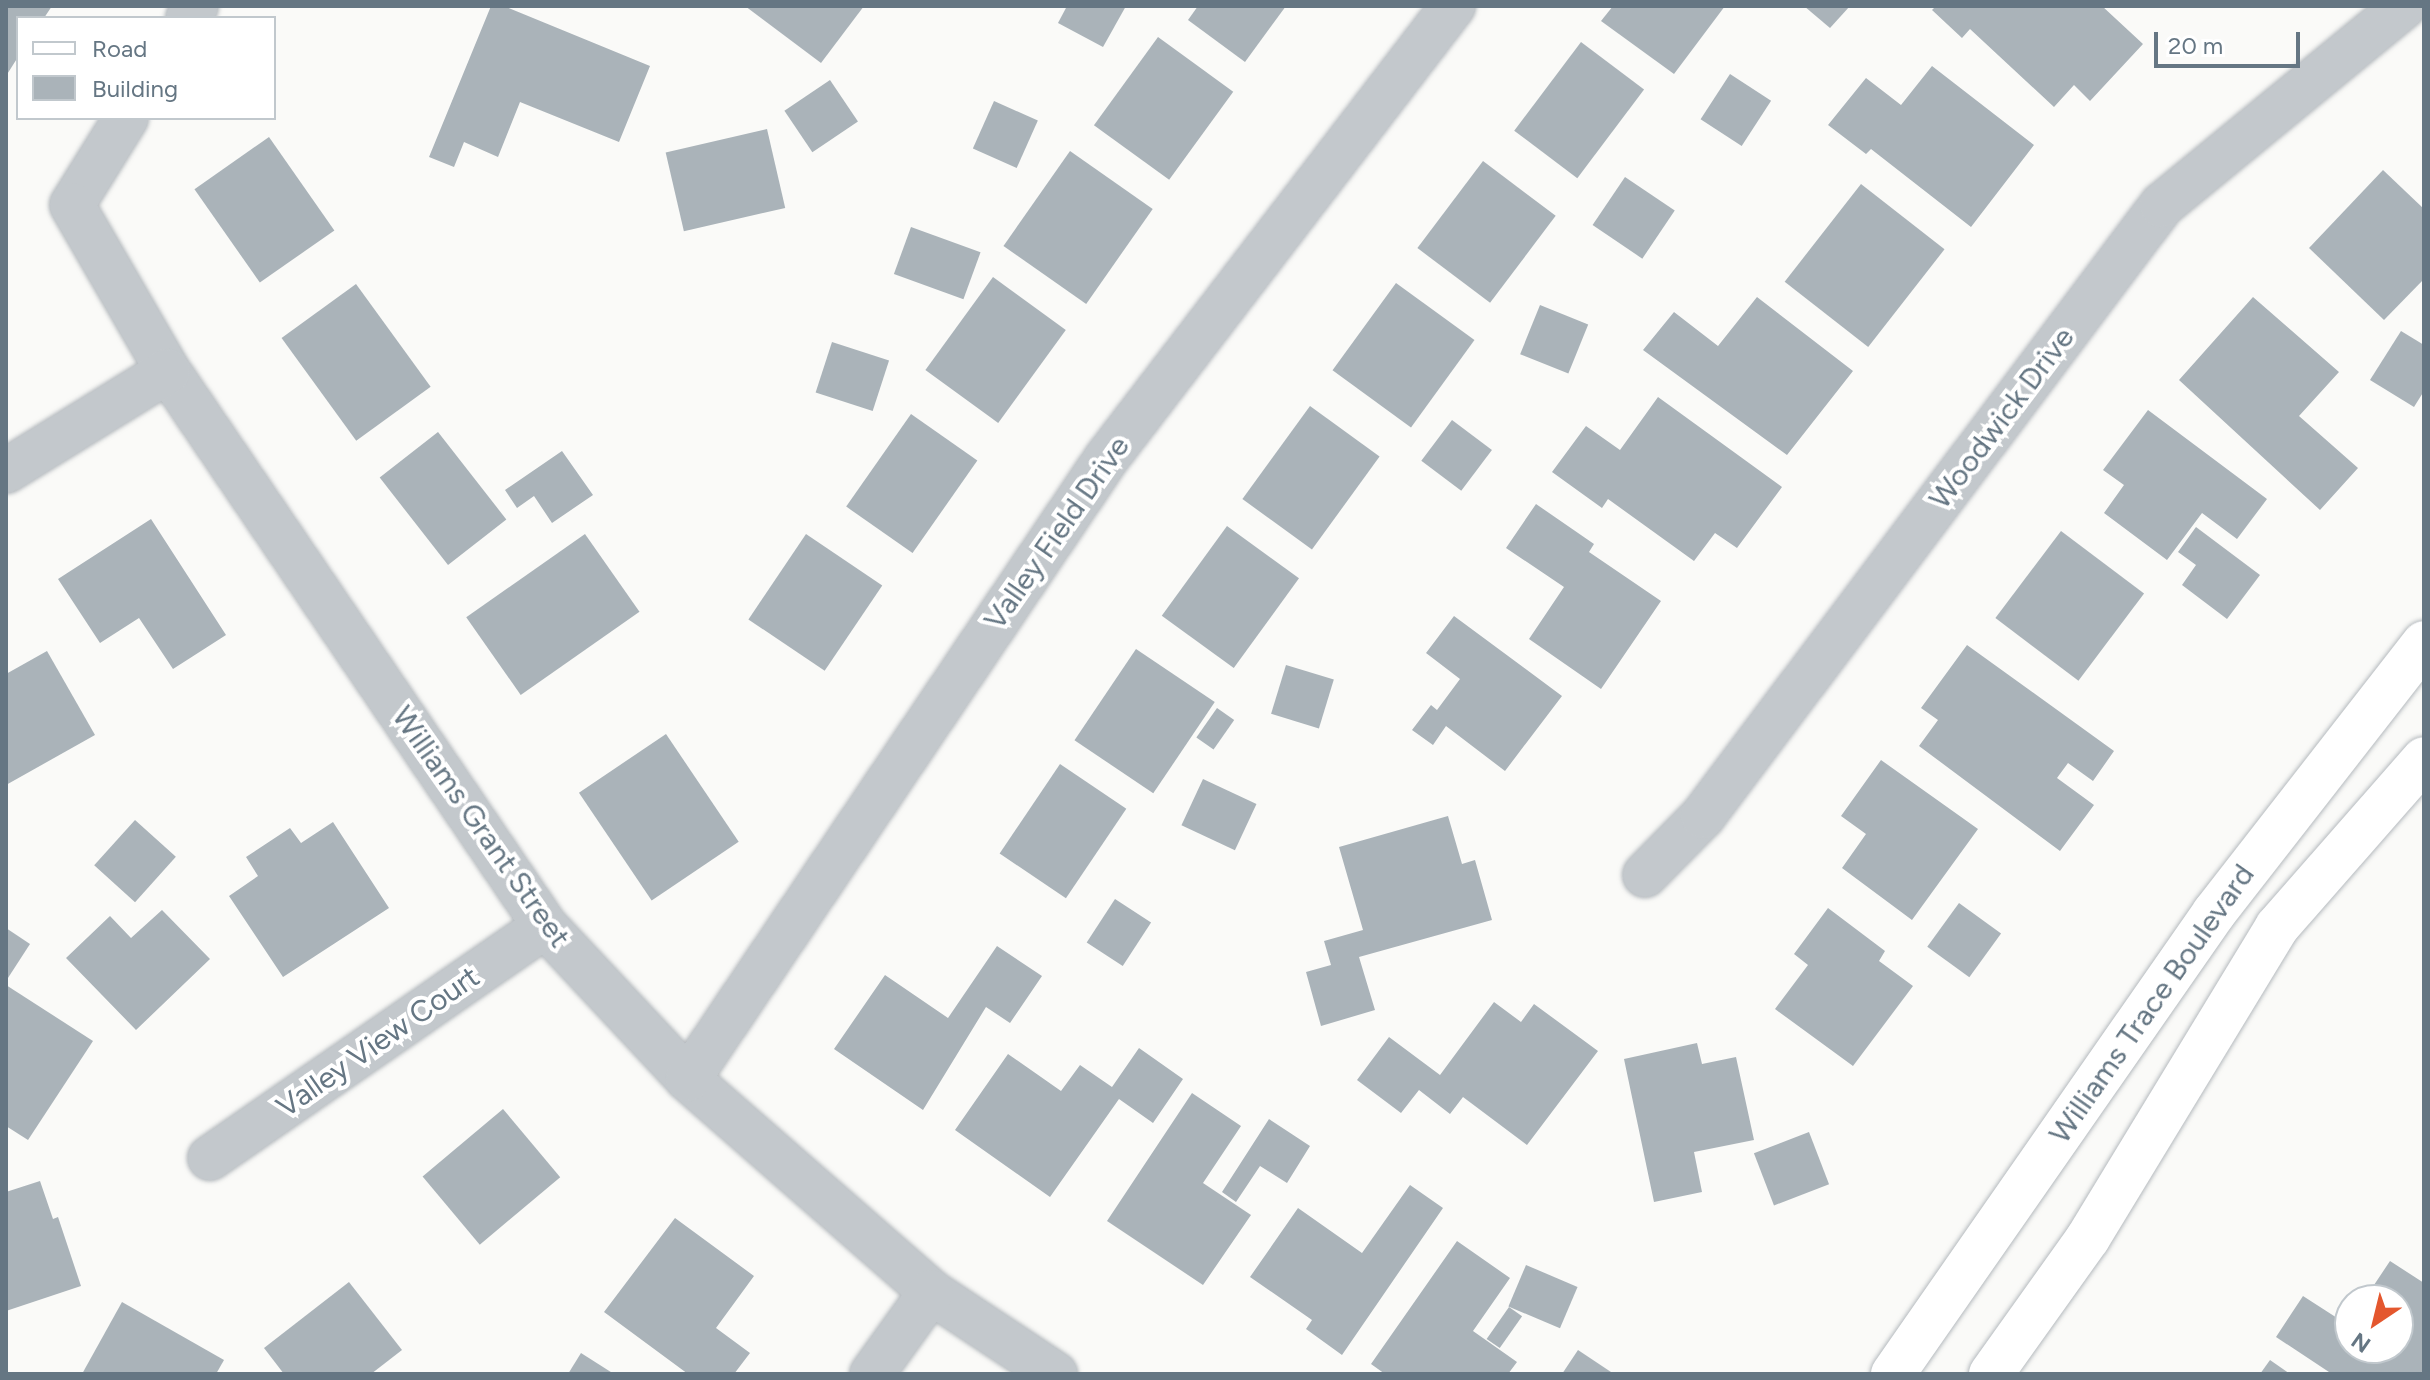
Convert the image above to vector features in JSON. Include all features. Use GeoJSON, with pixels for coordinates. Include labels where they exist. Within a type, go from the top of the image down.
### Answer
{"type":"FeatureCollection","features":[{"type":"Feature","properties":{"kind":"main road","name":"Williams Trace Boulevard"},"geometry":{"type":"LineString","coordinates":[[1893,1374],[2214,913],[2424,643]]}},
{"type":"Feature","properties":{"kind":"main road","name":"Williams Trace Boulevard"},"geometry":{"type":"LineString","coordinates":[[1991,1374],[2088,1238],[2277,927],[2424,759]]}},
{"type":"Feature","properties":{"kind":"street","name":"Valley Field Drive"},"geometry":{"type":"LineString","coordinates":[[688,1079],[1106,459],[1453,6]]}},
{"type":"Feature","properties":{"kind":"street","name":"Woodwick Drive"},"geometry":{"type":"LineString","coordinates":[[1645,875],[1703,816],[2162,205],[2404,6]]}},
{"type":"Feature","properties":{"kind":"street"},"geometry":{"type":"LineString","coordinates":[[2421,6],[2424,11]]}},
{"type":"Feature","properties":{"kind":"street","name":"Williams Grant Street"},"geometry":{"type":"LineString","coordinates":[[125,120],[72,205],[168,371],[545,926],[688,1079],[931,1292],[1055,1374]]}},
{"type":"Feature","properties":{"kind":"street"},"geometry":{"type":"LineString","coordinates":[[6,471],[168,371]]}},
{"type":"Feature","properties":{"kind":"street","name":"Valley View Court"},"geometry":{"type":"LineString","coordinates":[[210,1158],[545,926]]}},
{"type":"Feature","properties":{"kind":"street"},"geometry":{"type":"LineString","coordinates":[[872,1374],[931,1292]]}},
{"type":"Feature","properties":{"kind":"building"},"geometry":{"type":"Polygon","coordinates":[[[6,6],[52,6],[45,16],[16,16],[16,60],[6,76],[6,6]]]}},
{"type":"Feature","properties":{"kind":"building"},"geometry":{"type":"Polygon","coordinates":[[[491,6],[504,6],[650,66],[619,142],[520,102],[498,157],[464,142],[454,167],[429,157],[491,6]]]}},
{"type":"Feature","properties":{"kind":"building"},"geometry":{"type":"Polygon","coordinates":[[[745,6],[864,6],[821,63],[745,6]]]}},
{"type":"Feature","properties":{"kind":"building"},"geometry":{"type":"Polygon","coordinates":[[[1067,6],[1126,6],[1103,47],[1058,23],[1067,6]]]}},
{"type":"Feature","properties":{"kind":"building"},"geometry":{"type":"Polygon","coordinates":[[[1198,6],[1286,6],[1245,62],[1188,20],[1198,6]]]}},
{"type":"Feature","properties":{"kind":"building"},"geometry":{"type":"Polygon","coordinates":[[[1613,6],[1725,6],[1674,74],[1601,21],[1613,6]]]}},
{"type":"Feature","properties":{"kind":"building"},"geometry":{"type":"Polygon","coordinates":[[[1804,6],[1850,6],[1830,28],[1804,6]]]}},
{"type":"Feature","properties":{"kind":"building"},"geometry":{"type":"Polygon","coordinates":[[[1936,6],[2102,6],[2143,44],[2090,101],[2074,85],[2054,107],[1970,29],[1962,38],[1932,10],[1936,6]]]}},
{"type":"Feature","properties":{"kind":"building"},"geometry":{"type":"Polygon","coordinates":[[[1158,37],[1233,92],[1169,180],[1094,125],[1158,37]]]}},
{"type":"Feature","properties":{"kind":"building"},"geometry":{"type":"Polygon","coordinates":[[[1581,42],[1644,90],[1577,178],[1514,131],[1581,42]]]}},
{"type":"Feature","properties":{"kind":"building"},"geometry":{"type":"Polygon","coordinates":[[[1932,66],[2034,145],[1971,227],[1871,149],[1866,154],[1828,125],[1866,78],[1901,105],[1932,66]]]}},
{"type":"Feature","properties":{"kind":"building"},"geometry":{"type":"Polygon","coordinates":[[[1730,74],[1771,101],[1742,146],[1701,119],[1730,74]]]}},
{"type":"Feature","properties":{"kind":"building"},"geometry":{"type":"Polygon","coordinates":[[[830,80],[858,121],[812,152],[784,111],[830,80]]]}},
{"type":"Feature","properties":{"kind":"building"},"geometry":{"type":"Polygon","coordinates":[[[994,101],[1038,121],[1017,168],[973,149],[994,101]]]}},
{"type":"Feature","properties":{"kind":"building"},"geometry":{"type":"Polygon","coordinates":[[[767,129],[785,208],[684,231],[666,152],[767,129]]]}},
{"type":"Feature","properties":{"kind":"building"},"geometry":{"type":"Polygon","coordinates":[[[269,137],[334,230],[260,283],[194,189],[269,137]]]}},
{"type":"Feature","properties":{"kind":"building"},"geometry":{"type":"Polygon","coordinates":[[[1070,151],[1153,209],[1086,304],[1003,246],[1070,151]]]}},
{"type":"Feature","properties":{"kind":"building"},"geometry":{"type":"Polygon","coordinates":[[[1483,161],[1556,216],[1490,303],[1417,248],[1483,161]]]}},
{"type":"Feature","properties":{"kind":"building"},"geometry":{"type":"Polygon","coordinates":[[[2383,170],[2424,209],[2424,279],[2384,320],[2309,248],[2383,170]]]}},
{"type":"Feature","properties":{"kind":"building"},"geometry":{"type":"Polygon","coordinates":[[[1625,177],[1675,211],[1642,259],[1593,225],[1625,177]]]}},
{"type":"Feature","properties":{"kind":"building"},"geometry":{"type":"Polygon","coordinates":[[[1861,184],[1945,249],[1868,347],[1785,282],[1861,184]]]}},
{"type":"Feature","properties":{"kind":"building"},"geometry":{"type":"Polygon","coordinates":[[[911,227],[981,252],[963,299],[894,274],[911,227]]]}},
{"type":"Feature","properties":{"kind":"building"},"geometry":{"type":"Polygon","coordinates":[[[993,277],[1066,330],[998,423],[925,370],[993,277]]]}},
{"type":"Feature","properties":{"kind":"building"},"geometry":{"type":"Polygon","coordinates":[[[1396,283],[1474,340],[1411,427],[1333,370],[1396,283]]]}},
{"type":"Feature","properties":{"kind":"building"},"geometry":{"type":"Polygon","coordinates":[[[356,284],[431,387],[356,441],[282,338],[356,284]]]}},
{"type":"Feature","properties":{"kind":"building"},"geometry":{"type":"Polygon","coordinates":[[[1757,297],[1853,371],[1787,455],[1643,350],[1674,312],[1718,346],[1757,297]]]}},
{"type":"Feature","properties":{"kind":"building"},"geometry":{"type":"Polygon","coordinates":[[[2253,297],[2339,372],[2299,416],[2358,468],[2320,510],[2179,380],[2253,297]]]}},
{"type":"Feature","properties":{"kind":"building"},"geometry":{"type":"Polygon","coordinates":[[[1540,305],[1588,324],[1568,374],[1520,354],[1540,305]]]}},
{"type":"Feature","properties":{"kind":"building"},"geometry":{"type":"Polygon","coordinates":[[[2401,331],[2424,345],[2424,391],[2414,407],[2370,380],[2401,331]]]}},
{"type":"Feature","properties":{"kind":"building"},"geometry":{"type":"Polygon","coordinates":[[[832,342],[889,361],[873,411],[816,392],[832,342]]]}},
{"type":"Feature","properties":{"kind":"building"},"geometry":{"type":"Polygon","coordinates":[[[1658,397],[1782,487],[1737,548],[1715,533],[1694,561],[1608,499],[1602,508],[1552,472],[1586,426],[1620,450],[1658,397]]]}},
{"type":"Feature","properties":{"kind":"building"},"geometry":{"type":"Polygon","coordinates":[[[1310,406],[1380,457],[1312,550],[1242,499],[1310,406]]]}},
{"type":"Feature","properties":{"kind":"building"},"geometry":{"type":"Polygon","coordinates":[[[2148,410],[2267,499],[2237,539],[2202,513],[2167,560],[2104,513],[2124,485],[2103,470],[2148,410]]]}},
{"type":"Feature","properties":{"kind":"building"},"geometry":{"type":"Polygon","coordinates":[[[911,414],[977,460],[913,553],[846,507],[911,414]]]}},
{"type":"Feature","properties":{"kind":"building"},"geometry":{"type":"Polygon","coordinates":[[[1452,420],[1492,450],[1461,491],[1421,461],[1452,420]]]}},
{"type":"Feature","properties":{"kind":"building"},"geometry":{"type":"Polygon","coordinates":[[[438,432],[506,519],[448,565],[380,478],[438,432]]]}},
{"type":"Feature","properties":{"kind":"building"},"geometry":{"type":"Polygon","coordinates":[[[562,451],[593,495],[552,523],[534,496],[517,508],[505,490],[562,451]]]}},
{"type":"Feature","properties":{"kind":"building"},"geometry":{"type":"Polygon","coordinates":[[[1536,504],[1594,544],[1589,552],[1661,601],[1601,689],[1529,639],[1564,587],[1506,548],[1536,504]]]}},
{"type":"Feature","properties":{"kind":"building"},"geometry":{"type":"Polygon","coordinates":[[[151,519],[226,635],[173,669],[139,618],[100,643],[58,579],[151,519]]]}},
{"type":"Feature","properties":{"kind":"building"},"geometry":{"type":"Polygon","coordinates":[[[1227,526],[1299,578],[1234,668],[1162,616],[1227,526]]]}},
{"type":"Feature","properties":{"kind":"building"},"geometry":{"type":"Polygon","coordinates":[[[2196,527],[2260,575],[2227,619],[2182,585],[2196,565],[2178,552],[2196,527]]]}},
{"type":"Feature","properties":{"kind":"building"},"geometry":{"type":"Polygon","coordinates":[[[2061,531],[2144,594],[2078,681],[1995,618],[2061,531]]]}},
{"type":"Feature","properties":{"kind":"building"},"geometry":{"type":"Polygon","coordinates":[[[585,534],[639,612],[521,695],[466,617],[585,534]]]}},
{"type":"Feature","properties":{"kind":"building"},"geometry":{"type":"Polygon","coordinates":[[[806,534],[882,585],[825,671],[748,619],[806,534]]]}},
{"type":"Feature","properties":{"kind":"building"},"geometry":{"type":"Polygon","coordinates":[[[1454,616],[1562,696],[1505,771],[1446,726],[1433,745],[1412,730],[1431,705],[1437,710],[1460,679],[1426,653],[1454,616]]]}},
{"type":"Feature","properties":{"kind":"building"},"geometry":{"type":"Polygon","coordinates":[[[1967,645],[2114,751],[2093,781],[2068,763],[2057,778],[2094,805],[2060,851],[1919,746],[1938,720],[1921,708],[1967,645]]]}},
{"type":"Feature","properties":{"kind":"building"},"geometry":{"type":"Polygon","coordinates":[[[1136,649],[1215,702],[1153,793],[1074,740],[1136,649]]]}},
{"type":"Feature","properties":{"kind":"building"},"geometry":{"type":"Polygon","coordinates":[[[47,651],[95,735],[6,785],[6,674],[47,651]]]}},
{"type":"Feature","properties":{"kind":"building"},"geometry":{"type":"Polygon","coordinates":[[[1286,665],[1334,680],[1319,728],[1271,714],[1286,665]]]}},
{"type":"Feature","properties":{"kind":"building"},"geometry":{"type":"Polygon","coordinates":[[[1217,708],[1234,720],[1214,750],[1196,737],[1217,708]]]}},
{"type":"Feature","properties":{"kind":"building"},"geometry":{"type":"Polygon","coordinates":[[[666,734],[739,842],[652,900],[579,793],[666,734]]]}},
{"type":"Feature","properties":{"kind":"building"},"geometry":{"type":"Polygon","coordinates":[[[1881,760],[1978,829],[1912,920],[1842,868],[1866,834],[1841,816],[1881,760]]]}},
{"type":"Feature","properties":{"kind":"building"},"geometry":{"type":"Polygon","coordinates":[[[1060,764],[1126,809],[1066,898],[1000,854],[1060,764]]]}},
{"type":"Feature","properties":{"kind":"building"},"geometry":{"type":"Polygon","coordinates":[[[1203,779],[1256,804],[1235,850],[1181,825],[1203,779]]]}},
{"type":"Feature","properties":{"kind":"building"},"geometry":{"type":"Polygon","coordinates":[[[1448,816],[1462,864],[1475,860],[1492,920],[1359,957],[1375,1010],[1321,1026],[1306,972],[1331,965],[1324,941],[1363,930],[1339,847],[1448,816]]]}},
{"type":"Feature","properties":{"kind":"building"},"geometry":{"type":"Polygon","coordinates":[[[135,820],[176,857],[135,902],[94,865],[135,820]]]}},
{"type":"Feature","properties":{"kind":"building"},"geometry":{"type":"Polygon","coordinates":[[[333,822],[389,908],[283,977],[229,896],[258,876],[246,857],[290,828],[301,843],[333,822]]]}},
{"type":"Feature","properties":{"kind":"building"},"geometry":{"type":"Polygon","coordinates":[[[1115,899],[1151,922],[1123,966],[1087,943],[1115,899]]]}},
{"type":"Feature","properties":{"kind":"building"},"geometry":{"type":"Polygon","coordinates":[[[1959,903],[2001,934],[1969,977],[1927,947],[1959,903]]]}},
{"type":"Feature","properties":{"kind":"building"},"geometry":{"type":"Polygon","coordinates":[[[1828,908],[1885,951],[1879,961],[1913,986],[1853,1066],[1775,1009],[1808,965],[1794,954],[1828,908]]]}},
{"type":"Feature","properties":{"kind":"building"},"geometry":{"type":"Polygon","coordinates":[[[162,910],[210,959],[136,1030],[66,958],[110,916],[131,938],[162,910]]]}},
{"type":"Feature","properties":{"kind":"building"},"geometry":{"type":"Polygon","coordinates":[[[6,928],[30,944],[6,981],[6,928]]]}},
{"type":"Feature","properties":{"kind":"building"},"geometry":{"type":"Polygon","coordinates":[[[997,946],[1042,976],[1010,1023],[986,1007],[923,1110],[834,1049],[885,975],[948,1018],[997,946]]]}},
{"type":"Feature","properties":{"kind":"building"},"geometry":{"type":"Polygon","coordinates":[[[6,985],[93,1041],[28,1140],[6,1126],[6,985]]]}},
{"type":"Feature","properties":{"kind":"building"},"geometry":{"type":"Polygon","coordinates":[[[1494,1002],[1521,1022],[1534,1004],[1598,1051],[1527,1145],[1463,1097],[1450,1114],[1419,1090],[1401,1113],[1357,1080],[1389,1037],[1440,1075],[1494,1002]]]}},
{"type":"Feature","properties":{"kind":"building"},"geometry":{"type":"Polygon","coordinates":[[[1697,1043],[1702,1064],[1736,1057],[1754,1140],[1694,1152],[1702,1192],[1654,1202],[1624,1059],[1697,1043]]]}},
{"type":"Feature","properties":{"kind":"building"},"geometry":{"type":"Polygon","coordinates":[[[1139,1048],[1183,1079],[1153,1123],[1119,1099],[1050,1197],[955,1130],[1008,1054],[1061,1091],[1080,1065],[1112,1087],[1139,1048]]]}},
{"type":"Feature","properties":{"kind":"building"},"geometry":{"type":"Polygon","coordinates":[[[1192,1093],[1241,1126],[1203,1183],[1251,1215],[1203,1285],[1107,1221],[1192,1093]]]}},
{"type":"Feature","properties":{"kind":"building"},"geometry":{"type":"Polygon","coordinates":[[[503,1109],[560,1177],[480,1245],[423,1176],[503,1109]]]}},
{"type":"Feature","properties":{"kind":"building"},"geometry":{"type":"Polygon","coordinates":[[[1269,1119],[1310,1146],[1287,1183],[1260,1166],[1236,1202],[1222,1192],[1269,1119]]]}},
{"type":"Feature","properties":{"kind":"building"},"geometry":{"type":"Polygon","coordinates":[[[1809,1132],[1829,1184],[1774,1205],[1754,1153],[1809,1132]]]}},
{"type":"Feature","properties":{"kind":"building"},"geometry":{"type":"Polygon","coordinates":[[[40,1181],[53,1219],[58,1217],[81,1286],[6,1311],[6,1192],[40,1181]]]}},
{"type":"Feature","properties":{"kind":"building"},"geometry":{"type":"Polygon","coordinates":[[[1410,1185],[1443,1208],[1342,1355],[1306,1329],[1312,1320],[1250,1277],[1298,1208],[1362,1253],[1410,1185]]]}},
{"type":"Feature","properties":{"kind":"building"},"geometry":{"type":"Polygon","coordinates":[[[675,1218],[754,1276],[716,1328],[750,1353],[734,1374],[688,1374],[604,1312],[675,1218]]]}},
{"type":"Feature","properties":{"kind":"building"},"geometry":{"type":"Polygon","coordinates":[[[1457,1241],[1510,1278],[1473,1331],[1517,1362],[1508,1374],[1385,1374],[1371,1364],[1457,1241]]]}},
{"type":"Feature","properties":{"kind":"building"},"geometry":{"type":"Polygon","coordinates":[[[2390,1261],[2424,1283],[2424,1374],[2332,1374],[2276,1337],[2303,1296],[2334,1316],[2334,1364],[2414,1364],[2414,1284],[2375,1284],[2390,1261]]]}},
{"type":"Feature","properties":{"kind":"building"},"geometry":{"type":"Polygon","coordinates":[[[1526,1265],[1578,1287],[1560,1328],[1508,1306],[1526,1265]]]}},
{"type":"Feature","properties":{"kind":"building"},"geometry":{"type":"Polygon","coordinates":[[[349,1282],[402,1350],[371,1374],[284,1374],[264,1348],[349,1282]]]}},
{"type":"Feature","properties":{"kind":"building"},"geometry":{"type":"Polygon","coordinates":[[[122,1302],[224,1360],[216,1374],[82,1374],[122,1302]]]}},
{"type":"Feature","properties":{"kind":"building"},"geometry":{"type":"Polygon","coordinates":[[[1509,1307],[1522,1316],[1500,1348],[1487,1339],[1509,1307]]]}},
{"type":"Feature","properties":{"kind":"building"},"geometry":{"type":"Polygon","coordinates":[[[1578,1350],[1614,1374],[1562,1374],[1578,1350]]]}},
{"type":"Feature","properties":{"kind":"building"},"geometry":{"type":"Polygon","coordinates":[[[581,1353],[614,1374],[568,1374],[581,1353]]]}},
{"type":"Feature","properties":{"kind":"building"},"geometry":{"type":"Polygon","coordinates":[[[2270,1360],[2290,1374],[2260,1374],[2270,1360]]]}}]}
